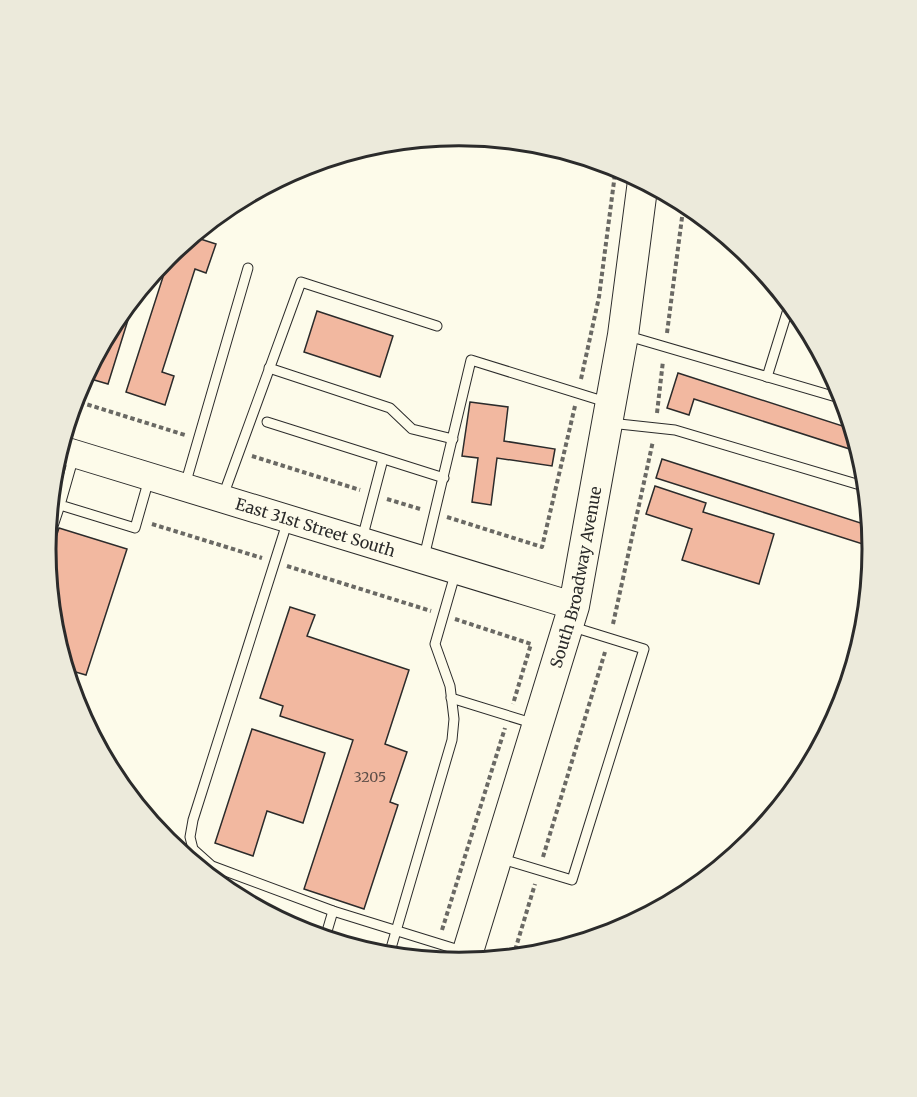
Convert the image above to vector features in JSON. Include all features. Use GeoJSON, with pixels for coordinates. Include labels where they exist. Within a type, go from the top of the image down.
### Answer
{"type":"FeatureCollection","features":[{"type":"Feature","properties":{"kind":"main road","name":"South Broadway Avenue"},"geometry":{"type":"LineString","coordinates":[[475,951],[497,857],[571,615],[623,335],[642,190]]}},
{"type":"Feature","properties":{"kind":"street","name":"East 31st Street South"},"geometry":{"type":"LineString","coordinates":[[67,451],[457,569],[571,615]]}},
{"type":"Feature","properties":{"kind":"lane"},"geometry":{"type":"LineString","coordinates":[[185,487],[248,268]]}},
{"type":"Feature","properties":{"kind":"lane"},"geometry":{"type":"LineString","coordinates":[[222,499],[237,452],[301,282],[437,326]]}},
{"type":"Feature","properties":{"kind":"lane"},"geometry":{"type":"LineString","coordinates":[[767,376],[786,315]]}},
{"type":"Feature","properties":{"kind":"lane"},"geometry":{"type":"LineString","coordinates":[[623,335],[832,396]]}},
{"type":"Feature","properties":{"kind":"lane"},"geometry":{"type":"LineString","coordinates":[[423,560],[436,514],[471,360],[578,393],[609,413],[655,428],[675,430],[856,484]]}},
{"type":"Feature","properties":{"kind":"lane"},"geometry":{"type":"LineString","coordinates":[[269,368],[390,408],[412,429],[453,440]]}},
{"type":"Feature","properties":{"kind":"lane"},"geometry":{"type":"LineString","coordinates":[[267,422],[444,478]]}},
{"type":"Feature","properties":{"kind":"lane"},"geometry":{"type":"LineString","coordinates":[[57,514],[67,455]]}},
{"type":"Feature","properties":{"kind":"lane"},"geometry":{"type":"LineString","coordinates":[[362,540],[383,459]]}},
{"type":"Feature","properties":{"kind":"lane"},"geometry":{"type":"LineString","coordinates":[[60,505],[135,528],[150,477]]}},
{"type":"Feature","properties":{"kind":"lane"},"geometry":{"type":"LineString","coordinates":[[288,518],[193,820],[190,837],[193,849],[212,866],[333,911],[456,952]]}},
{"type":"Feature","properties":{"kind":"lane"},"geometry":{"type":"LineString","coordinates":[[392,946],[452,740],[451,698],[435,644],[457,569]]}},
{"type":"Feature","properties":{"kind":"lane"},"geometry":{"type":"LineString","coordinates":[[497,857],[572,880],[644,649],[609,638],[571,615]]}},
{"type":"Feature","properties":{"kind":"lane"},"geometry":{"type":"LineString","coordinates":[[451,698],[538,724]]}},
{"type":"Feature","properties":{"kind":"lane"},"geometry":{"type":"LineString","coordinates":[[328,929],[333,911]]}},
{"type":"Feature","properties":{"kind":"path"},"geometry":{"type":"LineString","coordinates":[[237,452],[542,547],[599,297],[615,177]]}},
{"type":"Feature","properties":{"kind":"path"},"geometry":{"type":"LineString","coordinates":[[516,947],[609,638],[655,428],[683,213]]}},
{"type":"Feature","properties":{"kind":"path"},"geometry":{"type":"LineString","coordinates":[[83,403],[198,439]]}},
{"type":"Feature","properties":{"kind":"path"},"geometry":{"type":"LineString","coordinates":[[137,520],[531,644],[437,945]]}},
{"type":"Feature","properties":{"kind":"building"},"geometry":{"type":"Polygon","coordinates":[[[201,239],[216,244],[206,273],[195,269],[162,372],[174,376],[165,405],[126,392],[164,275],[201,239]]]}},
{"type":"Feature","properties":{"kind":"building"},"geometry":{"type":"Polygon","coordinates":[[[317,311],[393,336],[380,377],[304,352],[317,311]]]}},
{"type":"Feature","properties":{"kind":"building"},"geometry":{"type":"Polygon","coordinates":[[[129,317],[108,384],[93,380],[109,347],[129,317]]]}},
{"type":"Feature","properties":{"kind":"building"},"geometry":{"type":"Polygon","coordinates":[[[678,373],[842,426],[849,449],[694,399],[689,415],[667,408],[678,373]]]}},
{"type":"Feature","properties":{"kind":"building"},"geometry":{"type":"Polygon","coordinates":[[[470,402],[508,407],[504,441],[555,449],[552,466],[497,458],[491,505],[472,502],[478,458],[462,456],[470,402]]]}},
{"type":"Feature","properties":{"kind":"building"},"geometry":{"type":"Polygon","coordinates":[[[662,459],[861,523],[862,544],[656,478],[662,459]]]}},
{"type":"Feature","properties":{"kind":"building"},"geometry":{"type":"Polygon","coordinates":[[[655,486],[706,503],[703,512],[774,534],[759,584],[682,560],[692,529],[646,514],[655,486]]]}},
{"type":"Feature","properties":{"kind":"building"},"geometry":{"type":"Polygon","coordinates":[[[59,528],[127,549],[86,675],[75,672],[63,627],[56,575],[56,537],[59,528]]]}},
{"type":"Feature","properties":{"kind":"building"},"geometry":{"type":"Polygon","coordinates":[[[290,607],[315,615],[307,636],[409,670],[385,744],[407,752],[390,802],[398,805],[364,909],[304,889],[353,740],[280,716],[283,706],[260,698],[290,607]]]}},
{"type":"Feature","properties":{"kind":"building"},"geometry":{"type":"Polygon","coordinates":[[[252,729],[325,753],[303,823],[267,811],[253,856],[215,843],[252,729]]]}}]}
